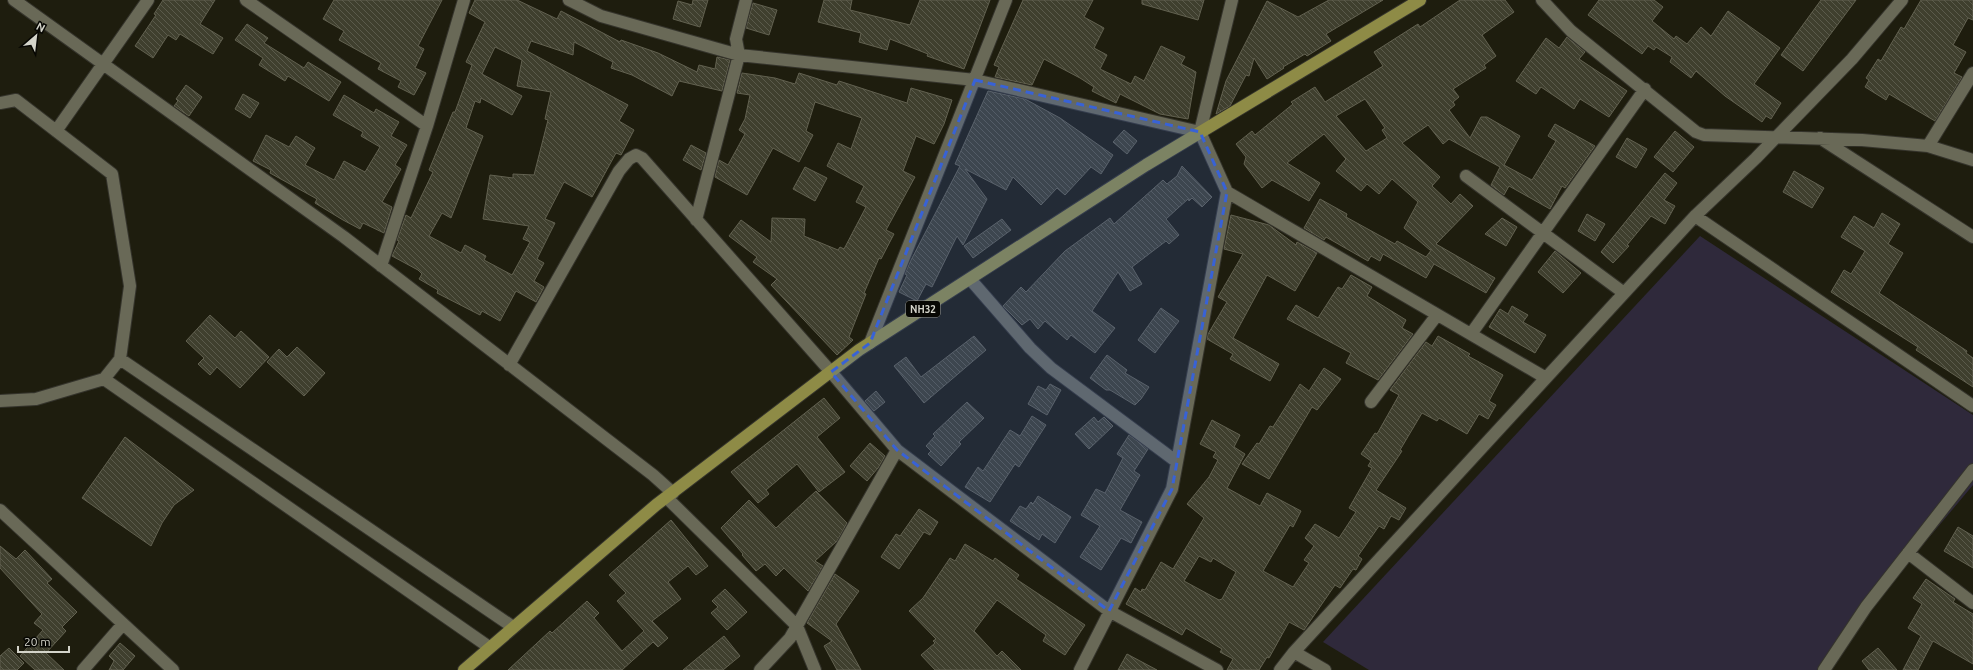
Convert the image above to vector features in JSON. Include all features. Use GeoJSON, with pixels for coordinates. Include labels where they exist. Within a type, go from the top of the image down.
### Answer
{"type":"FeatureCollection","features":[{"type":"Feature","properties":{"kind":"highway","name":"NH32"},"geometry":{"type":"LineString","coordinates":[[464,670],[489,647],[670,495],[870,343],[1146,165],[1420,0]]}},
{"type":"Feature","properties":{"kind":"street"},"geometry":{"type":"LineString","coordinates":[[14,0],[381,266],[653,475],[670,495],[797,626],[815,670]]}},
{"type":"Feature","properties":{"kind":"street"},"geometry":{"type":"LineString","coordinates":[[56,131],[148,0]]}},
{"type":"Feature","properties":{"kind":"street"},"geometry":{"type":"LineString","coordinates":[[246,0],[427,126]]}},
{"type":"Feature","properties":{"kind":"street"},"geometry":{"type":"LineString","coordinates":[[381,266],[427,126],[464,0]]}},
{"type":"Feature","properties":{"kind":"street"},"geometry":{"type":"LineString","coordinates":[[569,0],[601,16],[739,55],[975,80],[1200,132]]}},
{"type":"Feature","properties":{"kind":"street"},"geometry":{"type":"LineString","coordinates":[[696,220],[739,55],[736,39],[739,22],[746,0]]}},
{"type":"Feature","properties":{"kind":"street"},"geometry":{"type":"LineString","coordinates":[[870,343],[1006,0]]}},
{"type":"Feature","properties":{"kind":"street"},"geometry":{"type":"LineString","coordinates":[[1080,670],[1172,489],[1227,192],[1200,132],[1232,0]]}},
{"type":"Feature","properties":{"kind":"street"},"geometry":{"type":"LineString","coordinates":[[1542,0],[1571,30],[1696,132],[1704,135],[1819,138],[1928,146],[1973,160]]}},
{"type":"Feature","properties":{"kind":"street"},"geometry":{"type":"LineString","coordinates":[[1280,670],[1294,652],[1695,216],[1756,158],[1852,59],[1902,0]]}},
{"type":"Feature","properties":{"kind":"street"},"geometry":{"type":"LineString","coordinates":[[1928,146],[1973,72]]}},
{"type":"Feature","properties":{"kind":"street"},"geometry":{"type":"LineString","coordinates":[[1471,334],[1544,234],[1645,89]]}},
{"type":"Feature","properties":{"kind":"street"},"geometry":{"type":"LineString","coordinates":[[0,103],[16,100],[112,174],[130,286],[120,359],[104,379],[36,399],[0,401]]}},
{"type":"Feature","properties":{"kind":"street"},"geometry":{"type":"LineString","coordinates":[[1819,138],[1973,237]]}},
{"type":"Feature","properties":{"kind":"street"},"geometry":{"type":"LineString","coordinates":[[509,365],[619,171],[629,159],[636,155],[642,158],[831,372],[897,450],[1109,611],[1217,670]]}},
{"type":"Feature","properties":{"kind":"street"},"geometry":{"type":"LineString","coordinates":[[1466,176],[1624,293]]}},
{"type":"Feature","properties":{"kind":"street"},"geometry":{"type":"LineString","coordinates":[[1227,192],[1546,378]]}},
{"type":"Feature","properties":{"kind":"street"},"geometry":{"type":"LineString","coordinates":[[1695,216],[1973,406]]}},
{"type":"Feature","properties":{"kind":"street"},"geometry":{"type":"LineString","coordinates":[[970,278],[1030,348],[1051,368],[1177,462]]}},
{"type":"Feature","properties":{"kind":"street"},"geometry":{"type":"LineString","coordinates":[[1371,402],[1437,315]]}},
{"type":"Feature","properties":{"kind":"street"},"geometry":{"type":"LineString","coordinates":[[120,359],[513,627]]}},
{"type":"Feature","properties":{"kind":"street"},"geometry":{"type":"LineString","coordinates":[[104,379],[489,647]]}},
{"type":"Feature","properties":{"kind":"street"},"geometry":{"type":"LineString","coordinates":[[760,670],[790,638],[897,450]]}},
{"type":"Feature","properties":{"kind":"street"},"geometry":{"type":"LineString","coordinates":[[1824,670],[1866,607],[1973,470]]}},
{"type":"Feature","properties":{"kind":"street"},"geometry":{"type":"LineString","coordinates":[[0,510],[172,670]]}},
{"type":"Feature","properties":{"kind":"street"},"geometry":{"type":"LineString","coordinates":[[1908,553],[1973,603]]}},
{"type":"Feature","properties":{"kind":"street"},"geometry":{"type":"LineString","coordinates":[[83,670],[123,624]]}},
{"type":"Feature","properties":{"kind":"street"},"geometry":{"type":"LineString","coordinates":[[1294,652],[1325,670]]}},
{"type":"Feature","properties":{"kind":"highlighted area"},"geometry":{"type":"Polygon","coordinates":[[[975,80],[1200,132],[1227,192],[1172,489],[1109,611],[897,450],[831,372],[870,343],[975,80]]]}},
{"type":"Feature","properties":{"kind":"shaded area"},"geometry":{"type":"Polygon","coordinates":[[[1700,236],[1973,415],[1973,485],[1818,670],[1369,670],[1323,642],[1700,236]]]}},
{"type":"Feature","properties":{"kind":"building"},"geometry":{"type":"Polygon","coordinates":[[[163,0],[215,0],[200,24],[223,38],[213,54],[180,34],[176,40],[168,35],[153,58],[135,46],[156,15],[154,14],[163,0]]]}},
{"type":"Feature","properties":{"kind":"building"},"geometry":{"type":"Polygon","coordinates":[[[334,0],[442,0],[418,46],[424,49],[415,68],[426,73],[414,95],[398,87],[401,81],[378,69],[381,63],[339,40],[344,31],[323,19],[334,0]]]}},
{"type":"Feature","properties":{"kind":"building"},"geometry":{"type":"Polygon","coordinates":[[[475,0],[517,0],[557,19],[561,11],[620,42],[621,40],[658,53],[697,72],[699,65],[715,69],[717,57],[730,60],[722,91],[679,81],[672,96],[632,75],[611,68],[613,62],[574,42],[573,55],[531,41],[527,51],[628,105],[619,121],[634,130],[621,155],[616,153],[592,197],[564,182],[545,219],[555,223],[537,259],[544,263],[534,281],[544,287],[536,302],[516,291],[500,321],[482,311],[480,315],[437,293],[438,290],[419,279],[422,274],[418,270],[392,256],[399,241],[397,240],[406,215],[411,218],[433,172],[429,170],[453,112],[455,112],[472,65],[466,62],[485,22],[469,13],[475,0]],[[495,47],[482,74],[522,96],[512,115],[481,98],[480,103],[475,101],[466,128],[483,136],[451,218],[442,213],[429,236],[461,253],[465,245],[486,256],[484,260],[512,275],[530,242],[523,239],[529,226],[483,219],[490,175],[513,178],[513,174],[534,175],[548,120],[545,119],[551,92],[517,86],[522,60],[495,47]]]}},
{"type":"Feature","properties":{"kind":"building"},"geometry":{"type":"Polygon","coordinates":[[[693,0],[708,0],[700,27],[673,19],[678,1],[692,5],[693,0]]]}},
{"type":"Feature","properties":{"kind":"building"},"geometry":{"type":"Polygon","coordinates":[[[824,0],[852,0],[850,10],[910,25],[920,0],[990,0],[964,69],[927,56],[928,54],[890,39],[887,50],[859,42],[861,33],[818,22],[824,0]]]}},
{"type":"Feature","properties":{"kind":"building"},"geometry":{"type":"Polygon","coordinates":[[[1023,0],[1093,0],[1084,17],[1104,28],[1094,48],[1107,55],[1100,69],[1131,84],[1135,76],[1144,81],[1161,46],[1185,57],[1181,64],[1196,72],[1188,119],[1160,114],[1120,94],[1116,103],[1092,91],[1094,87],[1080,78],[1044,59],[1032,85],[995,77],[999,67],[994,65],[1023,0]]]}},
{"type":"Feature","properties":{"kind":"building"},"geometry":{"type":"Polygon","coordinates":[[[1142,0],[1204,0],[1198,20],[1142,4],[1142,0]]]}},
{"type":"Feature","properties":{"kind":"building"},"geometry":{"type":"Polygon","coordinates":[[[1329,0],[1383,0],[1326,34],[1331,41],[1307,56],[1305,54],[1283,67],[1284,68],[1267,79],[1254,58],[1249,76],[1246,75],[1230,106],[1216,114],[1226,81],[1267,1],[1298,17],[1329,0]]]}},
{"type":"Feature","properties":{"kind":"building"},"geometry":{"type":"Polygon","coordinates":[[[1460,0],[1505,0],[1514,12],[1482,35],[1496,56],[1484,65],[1486,68],[1453,89],[1459,97],[1453,102],[1455,105],[1449,110],[1470,138],[1481,117],[1487,117],[1520,136],[1504,165],[1532,180],[1556,141],[1548,136],[1555,124],[1595,146],[1565,188],[1562,186],[1550,209],[1509,186],[1504,195],[1491,185],[1500,167],[1449,139],[1443,144],[1428,125],[1402,143],[1440,177],[1432,186],[1451,204],[1460,194],[1473,206],[1436,244],[1495,278],[1486,293],[1434,264],[1426,278],[1383,254],[1380,261],[1371,256],[1368,261],[1326,237],[1324,240],[1304,228],[1320,199],[1347,214],[1346,217],[1395,244],[1397,241],[1426,257],[1432,249],[1430,250],[1404,228],[1418,202],[1392,179],[1379,194],[1367,184],[1361,191],[1336,171],[1346,159],[1324,134],[1287,163],[1320,183],[1309,201],[1272,180],[1262,188],[1244,164],[1246,157],[1236,144],[1252,131],[1255,135],[1293,104],[1291,102],[1315,87],[1325,102],[1383,66],[1374,52],[1418,24],[1420,27],[1460,0]],[[1365,99],[1336,116],[1366,151],[1387,138],[1382,130],[1385,128],[1365,99]]]}},
{"type":"Feature","properties":{"kind":"building"},"geometry":{"type":"Polygon","coordinates":[[[1599,0],[1654,0],[1663,7],[1652,21],[1674,39],[1676,36],[1687,44],[1701,27],[1711,36],[1728,11],[1780,48],[1754,84],[1781,103],[1771,119],[1766,116],[1762,122],[1725,96],[1696,71],[1691,78],[1670,62],[1672,57],[1656,47],[1654,50],[1648,46],[1642,54],[1588,15],[1599,0]]]}},
{"type":"Feature","properties":{"kind":"building"},"geometry":{"type":"Polygon","coordinates":[[[1821,0],[1856,0],[1803,71],[1781,55],[1821,0]]]}},
{"type":"Feature","properties":{"kind":"building"},"geometry":{"type":"Polygon","coordinates":[[[1921,0],[1973,0],[1973,20],[1968,18],[1953,45],[1966,52],[1954,73],[1962,77],[1935,121],[1889,94],[1886,100],[1865,87],[1869,80],[1866,78],[1878,59],[1881,61],[1901,27],[1904,29],[1921,0]]]}},
{"type":"Feature","properties":{"kind":"building"},"geometry":{"type":"Polygon","coordinates":[[[753,3],[777,10],[769,35],[746,28],[753,3]]]}},
{"type":"Feature","properties":{"kind":"building"},"geometry":{"type":"Polygon","coordinates":[[[247,24],[268,38],[264,43],[304,68],[308,62],[341,82],[329,101],[288,76],[285,81],[259,65],[263,58],[235,40],[247,24]]]}},
{"type":"Feature","properties":{"kind":"building"},"geometry":{"type":"Polygon","coordinates":[[[1567,37],[1585,52],[1579,59],[1627,91],[1609,117],[1580,99],[1574,109],[1541,87],[1536,94],[1516,81],[1546,38],[1559,48],[1567,37]]]}},
{"type":"Feature","properties":{"kind":"building"},"geometry":{"type":"Polygon","coordinates":[[[742,73],[775,78],[795,84],[799,73],[837,85],[839,81],[907,103],[911,88],[952,100],[944,124],[934,144],[916,136],[903,171],[915,177],[886,230],[894,234],[881,259],[879,258],[864,293],[866,294],[849,337],[853,340],[837,355],[771,285],[777,279],[753,262],[757,257],[729,236],[741,220],[771,242],[772,218],[805,219],[804,236],[838,250],[840,247],[844,249],[866,207],[856,202],[864,186],[827,166],[838,143],[851,149],[862,118],[815,102],[806,131],[813,135],[799,162],[773,148],[747,195],[715,177],[719,160],[728,165],[745,134],[739,130],[745,119],[750,95],[737,93],[742,73]]]}},
{"type":"Feature","properties":{"kind":"building"},"geometry":{"type":"Polygon","coordinates":[[[186,85],[202,97],[189,116],[174,106],[178,101],[176,99],[186,85]]]}},
{"type":"Feature","properties":{"kind":"building"},"geometry":{"type":"Polygon","coordinates":[[[988,91],[1025,99],[1060,118],[1113,155],[1101,174],[1091,167],[1065,195],[1057,188],[1041,205],[1013,177],[1006,190],[965,169],[987,199],[963,245],[957,236],[932,287],[926,284],[917,301],[899,292],[907,275],[905,274],[960,166],[955,164],[988,91]]]}},
{"type":"Feature","properties":{"kind":"building"},"geometry":{"type":"Polygon","coordinates":[[[243,94],[259,103],[250,118],[235,109],[243,94]]]}},
{"type":"Feature","properties":{"kind":"building"},"geometry":{"type":"Polygon","coordinates":[[[344,95],[374,113],[376,109],[399,122],[391,136],[407,145],[395,165],[401,169],[382,202],[392,207],[384,233],[363,223],[360,229],[343,220],[315,203],[317,199],[270,173],[271,170],[253,161],[266,135],[289,147],[296,136],[315,148],[305,165],[334,180],[344,161],[365,172],[380,147],[361,136],[363,132],[333,115],[344,95]]]}},
{"type":"Feature","properties":{"kind":"building"},"geometry":{"type":"Polygon","coordinates":[[[1124,130],[1137,141],[1127,154],[1113,142],[1124,130]]]}},
{"type":"Feature","properties":{"kind":"building"},"geometry":{"type":"Polygon","coordinates":[[[1675,131],[1694,147],[1673,172],[1654,157],[1675,131]]]}},
{"type":"Feature","properties":{"kind":"building"},"geometry":{"type":"Polygon","coordinates":[[[1627,138],[1647,149],[1636,168],[1616,157],[1627,138]]]}},
{"type":"Feature","properties":{"kind":"building"},"geometry":{"type":"Polygon","coordinates":[[[691,145],[706,153],[701,170],[683,160],[691,145]]]}},
{"type":"Feature","properties":{"kind":"building"},"geometry":{"type":"Polygon","coordinates":[[[1182,166],[1212,197],[1202,207],[1192,198],[1189,201],[1188,199],[1166,219],[1179,235],[1169,244],[1166,241],[1132,267],[1142,284],[1130,291],[1118,272],[1092,311],[1115,328],[1095,353],[1071,335],[1067,340],[1045,321],[1038,329],[1030,319],[1022,325],[1003,306],[1021,287],[1026,292],[1065,251],[1110,218],[1114,224],[1163,180],[1167,184],[1177,176],[1182,166]]]}},
{"type":"Feature","properties":{"kind":"building"},"geometry":{"type":"Polygon","coordinates":[[[805,167],[827,178],[815,201],[793,189],[805,167]]]}},
{"type":"Feature","properties":{"kind":"building"},"geometry":{"type":"Polygon","coordinates":[[[1794,171],[1824,188],[1812,208],[1783,192],[1794,171]]]}},
{"type":"Feature","properties":{"kind":"building"},"geometry":{"type":"Polygon","coordinates":[[[1665,173],[1677,183],[1664,200],[1675,206],[1665,224],[1651,216],[1627,245],[1629,246],[1613,263],[1601,252],[1665,173]]]}},
{"type":"Feature","properties":{"kind":"building"},"geometry":{"type":"Polygon","coordinates":[[[1882,213],[1900,224],[1888,244],[1903,253],[1879,293],[1967,351],[1966,353],[1973,358],[1973,387],[1916,350],[1918,347],[1831,292],[1844,270],[1851,274],[1865,251],[1841,237],[1854,216],[1874,228],[1882,213]]]}},
{"type":"Feature","properties":{"kind":"building"},"geometry":{"type":"Polygon","coordinates":[[[1587,214],[1605,224],[1595,241],[1578,231],[1587,214]]]}},
{"type":"Feature","properties":{"kind":"building"},"geometry":{"type":"Polygon","coordinates":[[[1231,215],[1269,225],[1296,245],[1297,242],[1317,253],[1295,291],[1267,275],[1233,338],[1279,364],[1270,381],[1230,359],[1233,354],[1207,339],[1208,334],[1227,302],[1218,297],[1243,254],[1224,249],[1231,215]]]}},
{"type":"Feature","properties":{"kind":"building"},"geometry":{"type":"Polygon","coordinates":[[[1502,218],[1517,227],[1506,246],[1485,234],[1502,218]]]}},
{"type":"Feature","properties":{"kind":"building"},"geometry":{"type":"Polygon","coordinates":[[[1002,219],[1011,230],[973,258],[964,246],[1002,219]]]}},
{"type":"Feature","properties":{"kind":"building"},"geometry":{"type":"Polygon","coordinates":[[[1555,251],[1581,273],[1563,293],[1538,272],[1555,251]]]}},
{"type":"Feature","properties":{"kind":"building"},"geometry":{"type":"Polygon","coordinates":[[[1351,275],[1372,287],[1367,296],[1406,320],[1402,328],[1413,334],[1378,380],[1346,363],[1351,353],[1287,319],[1296,305],[1318,318],[1338,287],[1342,289],[1351,275]]]}},
{"type":"Feature","properties":{"kind":"building"},"geometry":{"type":"Polygon","coordinates":[[[1512,306],[1528,315],[1523,322],[1546,335],[1535,353],[1489,327],[1500,309],[1508,314],[1512,306]]]}},
{"type":"Feature","properties":{"kind":"building"},"geometry":{"type":"Polygon","coordinates":[[[1161,308],[1179,321],[1155,353],[1138,340],[1161,308]]]}},
{"type":"Feature","properties":{"kind":"building"},"geometry":{"type":"Polygon","coordinates":[[[210,315],[235,338],[241,331],[269,357],[240,388],[217,367],[210,375],[198,364],[204,358],[186,341],[210,315]]]}},
{"type":"Feature","properties":{"kind":"building"},"geometry":{"type":"Polygon","coordinates":[[[974,336],[986,350],[924,403],[894,366],[906,357],[921,377],[974,336]]]}},
{"type":"Feature","properties":{"kind":"building"},"geometry":{"type":"Polygon","coordinates":[[[1438,336],[1470,354],[1468,356],[1503,375],[1489,401],[1496,405],[1488,419],[1479,414],[1467,434],[1439,418],[1437,421],[1422,413],[1400,450],[1402,451],[1376,490],[1406,508],[1399,520],[1391,516],[1384,529],[1379,526],[1358,556],[1362,559],[1356,570],[1353,569],[1340,588],[1335,585],[1304,630],[1289,622],[1269,658],[1267,657],[1259,670],[1227,670],[1233,659],[1220,652],[1222,649],[1186,628],[1182,635],[1126,604],[1135,588],[1141,592],[1142,589],[1145,590],[1161,562],[1173,569],[1204,518],[1187,504],[1209,477],[1218,460],[1213,457],[1216,452],[1200,444],[1212,420],[1240,435],[1234,447],[1245,454],[1227,488],[1260,506],[1267,493],[1301,511],[1293,527],[1290,525],[1263,571],[1293,587],[1309,563],[1304,560],[1314,546],[1305,538],[1315,524],[1339,538],[1356,512],[1349,508],[1372,468],[1368,466],[1371,461],[1361,454],[1375,433],[1377,434],[1399,395],[1390,390],[1426,342],[1432,346],[1438,336]],[[1199,556],[1184,581],[1219,600],[1222,599],[1236,572],[1213,558],[1211,562],[1199,556]]]}},
{"type":"Feature","properties":{"kind":"building"},"geometry":{"type":"Polygon","coordinates":[[[297,347],[325,373],[304,396],[267,362],[279,349],[287,357],[297,347]]]}},
{"type":"Feature","properties":{"kind":"building"},"geometry":{"type":"Polygon","coordinates":[[[1107,355],[1127,370],[1125,373],[1149,387],[1135,405],[1110,390],[1106,390],[1090,378],[1107,355]]]}},
{"type":"Feature","properties":{"kind":"building"},"geometry":{"type":"Polygon","coordinates":[[[1324,368],[1341,379],[1317,410],[1312,407],[1269,479],[1242,464],[1257,443],[1259,444],[1270,426],[1273,427],[1300,384],[1309,391],[1324,368]]]}},
{"type":"Feature","properties":{"kind":"building"},"geometry":{"type":"Polygon","coordinates":[[[1050,384],[1061,390],[1047,415],[1028,404],[1038,386],[1046,390],[1050,384]]]}},
{"type":"Feature","properties":{"kind":"building"},"geometry":{"type":"Polygon","coordinates":[[[876,391],[885,402],[874,411],[865,401],[876,391]]]}},
{"type":"Feature","properties":{"kind":"building"},"geometry":{"type":"Polygon","coordinates":[[[824,398],[840,418],[817,437],[845,472],[819,492],[797,464],[766,490],[769,494],[758,503],[731,472],[824,398]]]}},
{"type":"Feature","properties":{"kind":"building"},"geometry":{"type":"Polygon","coordinates":[[[967,402],[984,418],[959,442],[961,444],[941,466],[928,454],[931,451],[926,446],[935,436],[933,434],[967,402]]]}},
{"type":"Feature","properties":{"kind":"building"},"geometry":{"type":"Polygon","coordinates":[[[1032,416],[1046,425],[1019,467],[1015,464],[990,502],[965,487],[978,467],[983,471],[1010,430],[1020,436],[1032,416]]]}},
{"type":"Feature","properties":{"kind":"building"},"geometry":{"type":"Polygon","coordinates":[[[1094,417],[1098,422],[1104,417],[1113,426],[1089,449],[1075,434],[1094,417]]]}},
{"type":"Feature","properties":{"kind":"building"},"geometry":{"type":"Polygon","coordinates":[[[1129,435],[1148,449],[1134,471],[1140,475],[1120,510],[1142,522],[1131,543],[1121,538],[1101,570],[1080,557],[1100,526],[1081,515],[1096,489],[1105,493],[1123,458],[1117,454],[1129,435]]]}},
{"type":"Feature","properties":{"kind":"building"},"geometry":{"type":"Polygon","coordinates":[[[125,437],[194,490],[174,505],[162,523],[151,546],[82,498],[125,437]]]}},
{"type":"Feature","properties":{"kind":"building"},"geometry":{"type":"Polygon","coordinates":[[[870,443],[885,456],[878,468],[867,481],[850,466],[870,443]]]}},
{"type":"Feature","properties":{"kind":"building"},"geometry":{"type":"Polygon","coordinates":[[[816,491],[847,523],[837,541],[815,561],[823,566],[808,591],[784,568],[776,576],[765,564],[756,571],[721,528],[749,500],[776,528],[816,491]]]}},
{"type":"Feature","properties":{"kind":"building"},"geometry":{"type":"Polygon","coordinates":[[[1038,496],[1071,517],[1055,543],[1042,534],[1039,540],[1010,521],[1020,506],[1026,509],[1031,502],[1033,504],[1038,496]]]}},
{"type":"Feature","properties":{"kind":"building"},"geometry":{"type":"Polygon","coordinates":[[[919,509],[938,522],[930,535],[924,532],[899,569],[881,557],[896,534],[900,536],[919,509]]]}},
{"type":"Feature","properties":{"kind":"building"},"geometry":{"type":"Polygon","coordinates":[[[671,520],[708,566],[696,575],[688,566],[668,582],[681,599],[652,621],[668,638],[658,647],[653,642],[622,670],[508,670],[550,631],[552,633],[587,601],[599,613],[594,618],[622,651],[644,631],[617,601],[626,593],[609,575],[671,520]]]}},
{"type":"Feature","properties":{"kind":"building"},"geometry":{"type":"Polygon","coordinates":[[[1958,527],[1973,536],[1973,568],[1944,551],[1958,527]]]}},
{"type":"Feature","properties":{"kind":"building"},"geometry":{"type":"Polygon","coordinates":[[[965,544],[993,561],[995,558],[1019,575],[1016,579],[1085,625],[1065,655],[1043,641],[1046,635],[997,600],[974,631],[997,656],[1002,651],[1021,670],[935,670],[921,655],[935,643],[933,641],[936,639],[909,611],[923,598],[950,558],[955,561],[965,544]]]}},
{"type":"Feature","properties":{"kind":"building"},"geometry":{"type":"Polygon","coordinates":[[[0,546],[16,559],[25,550],[52,579],[47,583],[77,612],[62,627],[66,631],[46,653],[64,670],[35,670],[20,656],[43,630],[34,623],[42,614],[0,568],[0,546]]]}},
{"type":"Feature","properties":{"kind":"building"},"geometry":{"type":"Polygon","coordinates":[[[835,574],[859,591],[836,624],[861,670],[837,670],[824,646],[832,641],[807,623],[835,574]]]}},
{"type":"Feature","properties":{"kind":"building"},"geometry":{"type":"Polygon","coordinates":[[[1926,579],[1955,599],[1953,602],[1973,614],[1973,664],[1933,641],[1918,670],[1903,670],[1921,636],[1908,628],[1922,604],[1913,598],[1926,579]]]}},
{"type":"Feature","properties":{"kind":"building"},"geometry":{"type":"Polygon","coordinates":[[[725,589],[747,612],[727,630],[711,613],[718,607],[712,601],[725,589]]]}},
{"type":"Feature","properties":{"kind":"building"},"geometry":{"type":"Polygon","coordinates":[[[724,636],[740,656],[723,670],[683,670],[724,636]]]}},
{"type":"Feature","properties":{"kind":"building"},"geometry":{"type":"Polygon","coordinates":[[[120,643],[135,656],[123,670],[109,670],[114,661],[109,656],[120,643]]]}},
{"type":"Feature","properties":{"kind":"building"},"geometry":{"type":"Polygon","coordinates":[[[9,648],[24,663],[17,670],[0,670],[0,656],[9,648]]]}},
{"type":"Feature","properties":{"kind":"building"},"geometry":{"type":"Polygon","coordinates":[[[1878,648],[1897,670],[1869,670],[1862,661],[1878,648]]]}},
{"type":"Feature","properties":{"kind":"building"},"geometry":{"type":"Polygon","coordinates":[[[1127,654],[1157,670],[1118,670],[1127,654]]]}}]}
